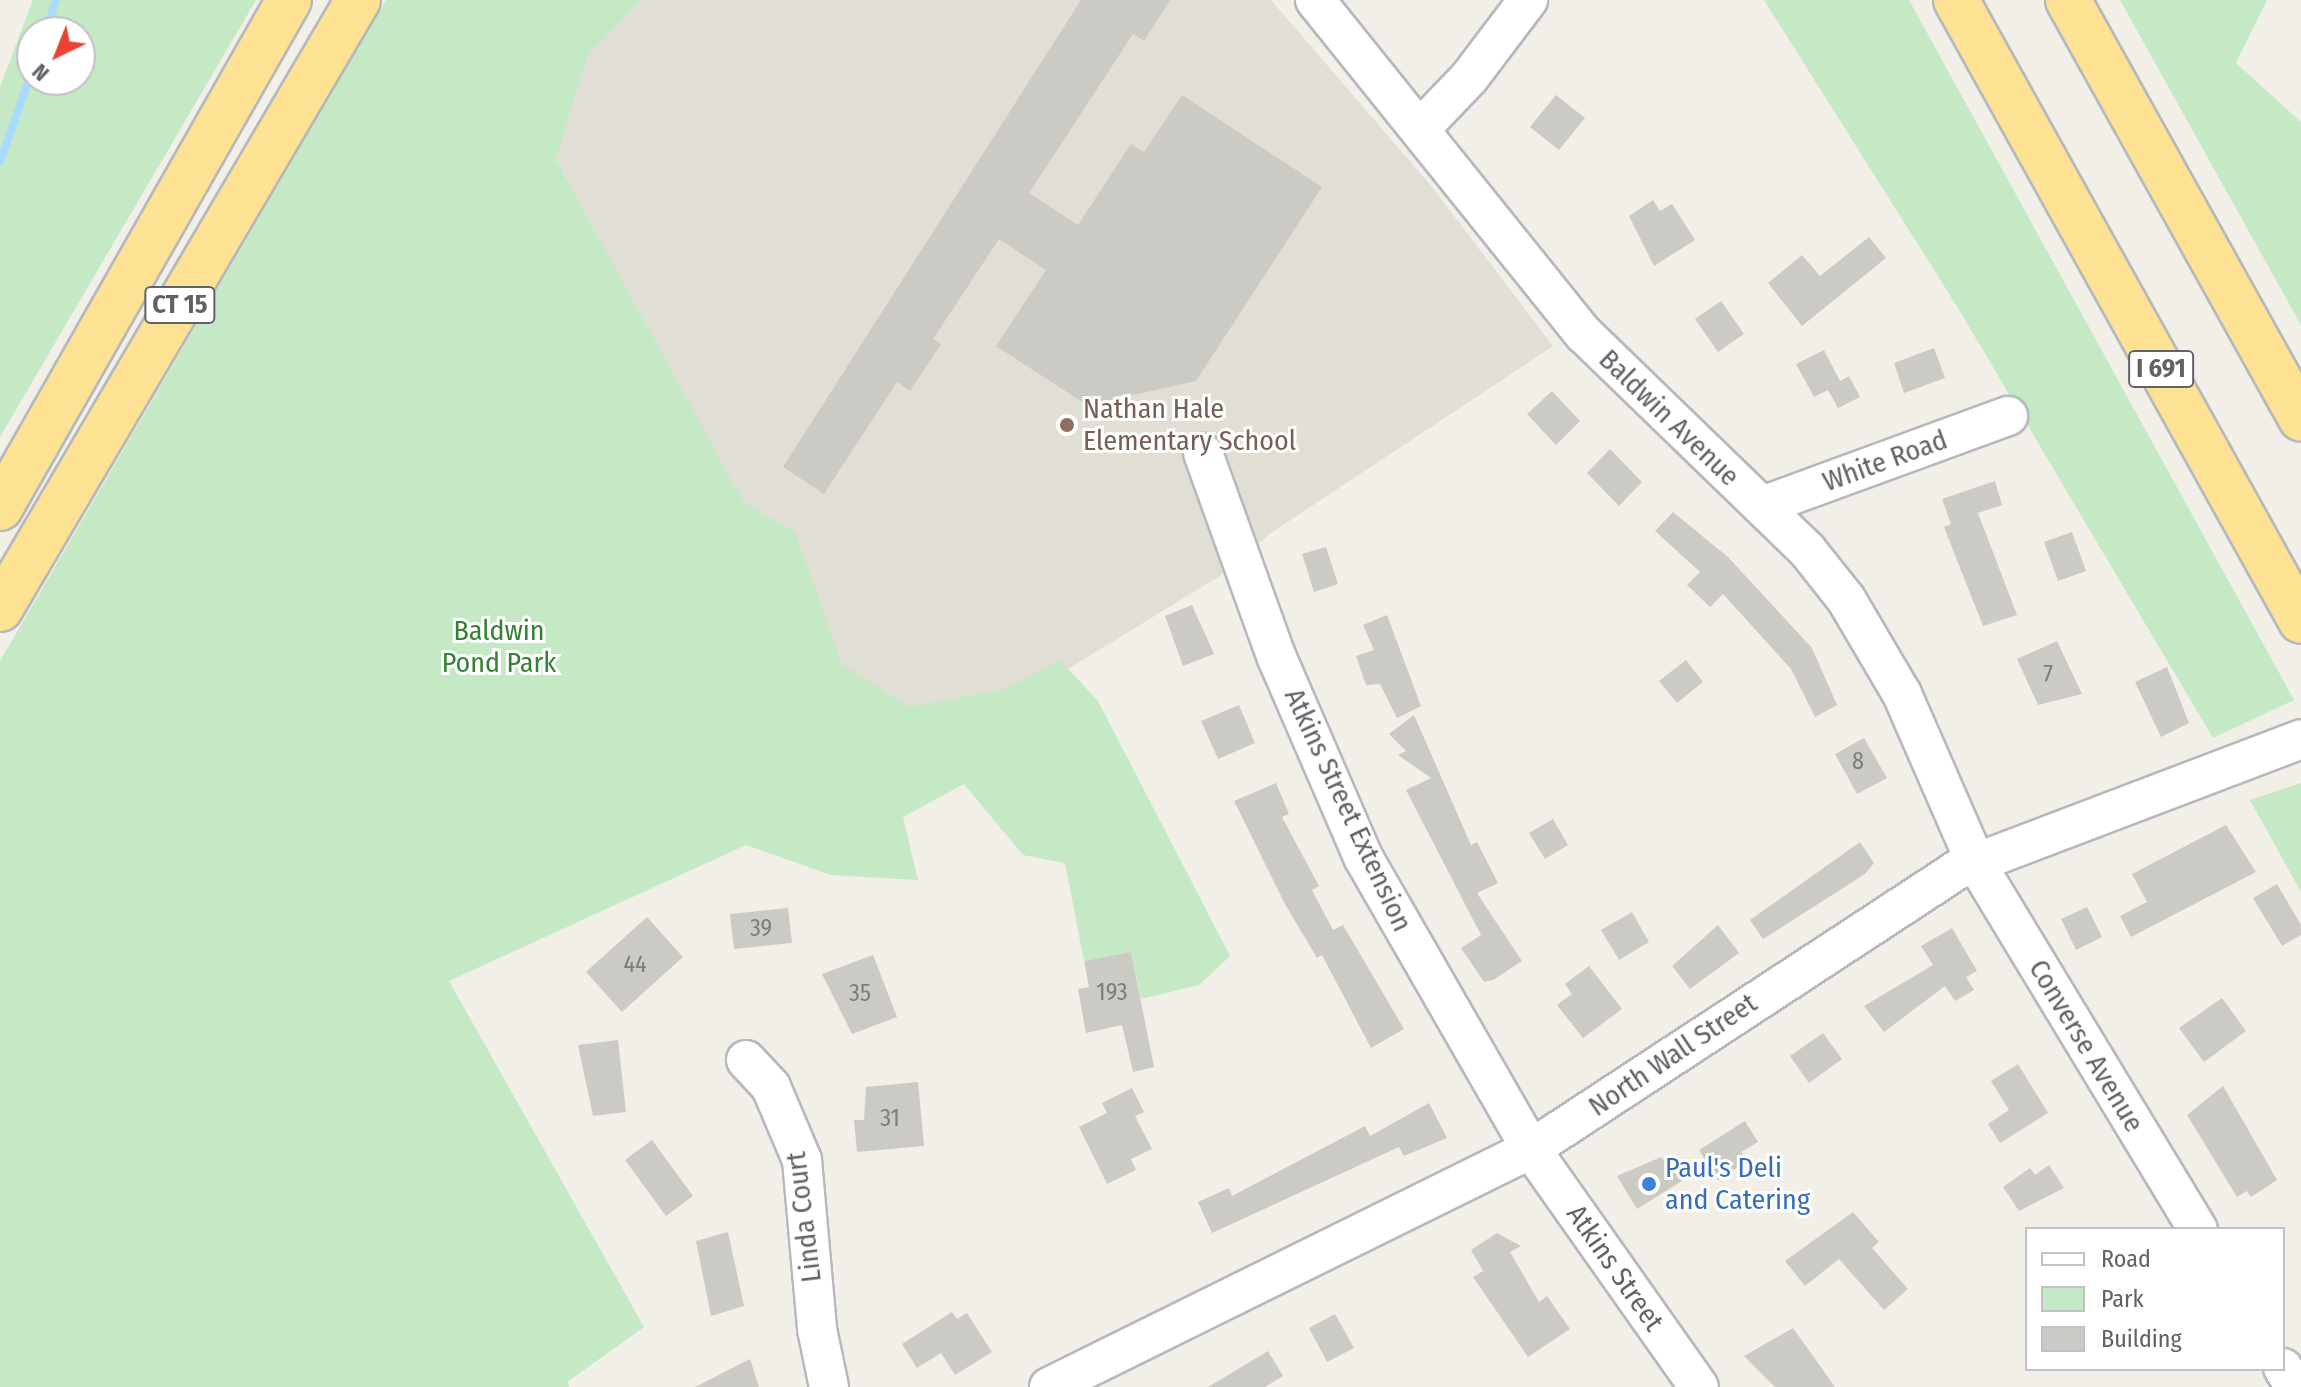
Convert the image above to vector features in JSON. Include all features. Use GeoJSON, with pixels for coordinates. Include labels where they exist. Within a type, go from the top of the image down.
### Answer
{"type":"FeatureCollection","features":[{"type":"Feature","properties":{"kind":"highway","name":"CT 15"},"geometry":{"type":"LineString","coordinates":[[0,508],[289,0]]}},
{"type":"Feature","properties":{"kind":"highway","name":"CT 15"},"geometry":{"type":"LineString","coordinates":[[0,609],[358,0]]}},
{"type":"Feature","properties":{"kind":"highway","name":"I 691"},"geometry":{"type":"LineString","coordinates":[[1956,0],[2301,621]]}},
{"type":"Feature","properties":{"kind":"highway"},"geometry":{"type":"LineString","coordinates":[[2068,0],[2301,419]]}},
{"type":"Feature","properties":{"kind":"street","name":"Baldwin Avenue"},"geometry":{"type":"LineString","coordinates":[[1315,0],[1584,334],[1807,550],[1878,647],[1976,863]]}},
{"type":"Feature","properties":{"kind":"street"},"geometry":{"type":"LineString","coordinates":[[1421,128],[1469,78],[1528,0]]}},
{"type":"Feature","properties":{"kind":"street","name":"White Road"},"geometry":{"type":"LineString","coordinates":[[1762,506],[2008,416]]}},
{"type":"Feature","properties":{"kind":"street","name":"Atkins Street Extension"},"geometry":{"type":"LineString","coordinates":[[1203,453],[1277,658],[1363,857],[1531,1149]]}},
{"type":"Feature","properties":{"kind":"street","name":"North Wall Street"},"geometry":{"type":"LineString","coordinates":[[1049,1387],[1531,1149],[1932,884],[1976,863],[2297,740]]}},
{"type":"Feature","properties":{"kind":"street","name":"Converse Avenue"},"geometry":{"type":"LineString","coordinates":[[1976,863],[2197,1227]]}},
{"type":"Feature","properties":{"kind":"street","name":"Linda Court"},"geometry":{"type":"LineString","coordinates":[[746,1060],[771,1087],[802,1160],[817,1329],[829,1387]]}},
{"type":"Feature","properties":{"kind":"street","name":"Atkins Street"},"geometry":{"type":"LineString","coordinates":[[1531,1149],[1699,1387]]}},
{"type":"Feature","properties":{"kind":"shaded area","name":"Nathan Hale Elementary School"},"geometry":{"type":"Polygon","coordinates":[[[548,0],[1271,0],[1432,187],[1553,346],[1271,533],[1218,577],[892,777],[508,70],[548,0]]]}},
{"type":"Feature","properties":{"kind":"green space"},"geometry":{"type":"Polygon","coordinates":[[[33,0],[256,0],[0,437],[0,87],[16,45],[16,96],[96,96],[96,16],[27,16],[33,0]]]}},
{"type":"Feature","properties":{"kind":"green space","name":"Baldwin Pond Park"},"geometry":{"type":"Polygon","coordinates":[[[386,0],[642,0],[587,56],[556,159],[744,503],[795,531],[842,664],[910,707],[1008,688],[1060,660],[1098,701],[1230,956],[1199,985],[1141,999],[1131,952],[1084,961],[1065,863],[1023,855],[964,784],[903,817],[918,880],[831,875],[746,845],[449,981],[644,1327],[567,1382],[569,1387],[0,1387],[0,661],[386,0]]]}},
{"type":"Feature","properties":{"kind":"green space"},"geometry":{"type":"Polygon","coordinates":[[[1764,0],[1909,0],[2294,700],[2213,738],[1958,308],[1764,0]]]}},
{"type":"Feature","properties":{"kind":"green space"},"geometry":{"type":"Polygon","coordinates":[[[2120,0],[2267,0],[2236,63],[2301,122],[2301,325],[2120,0]]]}},
{"type":"Feature","properties":{"kind":"green space"},"geometry":{"type":"Polygon","coordinates":[[[2301,783],[2301,892],[2250,800],[2301,783]]]}},
{"type":"Feature","properties":{"kind":"building"},"geometry":{"type":"Polygon","coordinates":[[[1081,0],[1170,0],[1144,41],[1133,34],[1029,193],[1078,225],[1131,144],[1144,152],[1182,95],[1322,187],[1196,381],[1087,405],[996,346],[1046,270],[999,239],[933,339],[941,344],[910,391],[897,382],[824,494],[783,467],[1081,0]]]}},
{"type":"Feature","properties":{"kind":"building"},"geometry":{"type":"Polygon","coordinates":[[[1556,95],[1585,118],[1559,150],[1530,127],[1556,95]]]}},
{"type":"Feature","properties":{"kind":"building"},"geometry":{"type":"Polygon","coordinates":[[[1653,200],[1660,211],[1672,204],[1695,240],[1654,266],[1629,216],[1653,200]]]}},
{"type":"Feature","properties":{"kind":"building"},"geometry":{"type":"Polygon","coordinates":[[[1869,237],[1886,258],[1802,326],[1768,283],[1802,255],[1820,276],[1869,237]]]}},
{"type":"Feature","properties":{"kind":"building"},"geometry":{"type":"Polygon","coordinates":[[[1721,301],[1744,334],[1718,352],[1695,319],[1721,301]]]}},
{"type":"Feature","properties":{"kind":"building"},"geometry":{"type":"Polygon","coordinates":[[[1934,348],[1945,378],[1904,393],[1894,363],[1934,348]]]}},
{"type":"Feature","properties":{"kind":"building"},"geometry":{"type":"Polygon","coordinates":[[[1824,350],[1840,381],[1849,376],[1860,397],[1838,408],[1828,390],[1814,397],[1796,364],[1824,350]]]}},
{"type":"Feature","properties":{"kind":"building"},"geometry":{"type":"Polygon","coordinates":[[[1552,391],[1580,421],[1556,445],[1527,414],[1552,391]]]}},
{"type":"Feature","properties":{"kind":"building"},"geometry":{"type":"Polygon","coordinates":[[[1610,449],[1642,482],[1619,506],[1587,473],[1610,449]]]}},
{"type":"Feature","properties":{"kind":"building"},"geometry":{"type":"Polygon","coordinates":[[[1995,481],[2002,505],[1978,513],[2017,615],[1983,626],[1944,527],[1951,524],[1942,499],[1995,481]]]}},
{"type":"Feature","properties":{"kind":"building"},"geometry":{"type":"Polygon","coordinates":[[[1673,512],[1728,557],[1812,648],[1837,705],[1815,717],[1791,669],[1723,594],[1710,607],[1687,585],[1700,572],[1655,531],[1673,512]]]}},
{"type":"Feature","properties":{"kind":"building"},"geometry":{"type":"Polygon","coordinates":[[[2072,532],[2086,571],[2058,581],[2044,542],[2072,532]]]}},
{"type":"Feature","properties":{"kind":"building"},"geometry":{"type":"Polygon","coordinates":[[[1326,547],[1338,584],[1314,592],[1302,554],[1326,547]]]}},
{"type":"Feature","properties":{"kind":"building"},"geometry":{"type":"Polygon","coordinates":[[[1192,605],[1214,654],[1183,666],[1165,616],[1192,605]]]}},
{"type":"Feature","properties":{"kind":"building"},"geometry":{"type":"Polygon","coordinates":[[[1387,615],[1421,706],[1397,718],[1380,684],[1366,685],[1356,656],[1374,650],[1363,625],[1387,615]]]}},
{"type":"Feature","properties":{"kind":"building"},"geometry":{"type":"Polygon","coordinates":[[[2057,641],[2082,694],[2038,705],[2017,659],[2057,641]]]}},
{"type":"Feature","properties":{"kind":"building"},"geometry":{"type":"Polygon","coordinates":[[[1686,660],[1703,682],[1677,703],[1659,681],[1686,660]]]}},
{"type":"Feature","properties":{"kind":"building"},"geometry":{"type":"Polygon","coordinates":[[[2167,667],[2189,723],[2161,737],[2135,682],[2167,667]]]}},
{"type":"Feature","properties":{"kind":"building"},"geometry":{"type":"Polygon","coordinates":[[[1239,705],[1255,743],[1218,759],[1201,721],[1239,705]]]}},
{"type":"Feature","properties":{"kind":"building"},"geometry":{"type":"Polygon","coordinates":[[[1414,715],[1471,845],[1477,842],[1498,883],[1477,893],[1522,961],[1493,980],[1484,982],[1461,948],[1481,935],[1406,790],[1431,778],[1398,755],[1406,751],[1389,734],[1414,715]]]}},
{"type":"Feature","properties":{"kind":"building"},"geometry":{"type":"Polygon","coordinates":[[[1864,738],[1887,778],[1857,794],[1835,754],[1864,738]]]}},
{"type":"Feature","properties":{"kind":"building"},"geometry":{"type":"Polygon","coordinates":[[[1276,783],[1289,814],[1282,817],[1319,886],[1312,890],[1333,930],[1343,925],[1404,1029],[1371,1048],[1322,955],[1317,958],[1285,904],[1234,801],[1276,783]]]}},
{"type":"Feature","properties":{"kind":"building"},"geometry":{"type":"Polygon","coordinates":[[[1553,819],[1568,845],[1545,859],[1529,833],[1553,819]]]}},
{"type":"Feature","properties":{"kind":"building"},"geometry":{"type":"Polygon","coordinates":[[[2226,825],[2256,872],[2131,937],[2120,916],[2147,902],[2132,874],[2226,825]]]}},
{"type":"Feature","properties":{"kind":"building"},"geometry":{"type":"Polygon","coordinates":[[[1860,842],[1874,863],[1865,874],[1763,939],[1750,920],[1860,842]]]}},
{"type":"Feature","properties":{"kind":"building"},"geometry":{"type":"Polygon","coordinates":[[[2277,884],[2301,925],[2301,935],[2282,946],[2253,898],[2277,884]]]}},
{"type":"Feature","properties":{"kind":"building"},"geometry":{"type":"Polygon","coordinates":[[[2087,907],[2102,937],[2076,950],[2061,919],[2087,907]]]}},
{"type":"Feature","properties":{"kind":"building"},"geometry":{"type":"Polygon","coordinates":[[[788,908],[792,943],[734,949],[730,914],[788,908]]]}},
{"type":"Feature","properties":{"kind":"building"},"geometry":{"type":"Polygon","coordinates":[[[1632,912],[1649,942],[1619,960],[1601,930],[1632,912]]]}},
{"type":"Feature","properties":{"kind":"building"},"geometry":{"type":"Polygon","coordinates":[[[647,917],[683,957],[622,1012],[586,972],[647,917]]]}},
{"type":"Feature","properties":{"kind":"building"},"geometry":{"type":"Polygon","coordinates":[[[1718,925],[1739,953],[1690,989],[1672,966],[1718,925]]]}},
{"type":"Feature","properties":{"kind":"building"},"geometry":{"type":"Polygon","coordinates":[[[1952,928],[1977,971],[1966,977],[1974,990],[1955,1001],[1945,986],[1884,1032],[1864,1006],[1933,965],[1921,946],[1952,928]]]}},
{"type":"Feature","properties":{"kind":"building"},"geometry":{"type":"Polygon","coordinates":[[[1131,952],[1154,1067],[1133,1072],[1122,1025],[1086,1033],[1078,989],[1089,987],[1084,961],[1131,952]]]}},
{"type":"Feature","properties":{"kind":"building"},"geometry":{"type":"Polygon","coordinates":[[[873,955],[897,1017],[852,1034],[822,974],[873,955]]]}},
{"type":"Feature","properties":{"kind":"building"},"geometry":{"type":"Polygon","coordinates":[[[1589,966],[1622,1009],[1583,1038],[1557,1005],[1572,994],[1565,984],[1589,966]]]}},
{"type":"Feature","properties":{"kind":"building"},"geometry":{"type":"Polygon","coordinates":[[[2222,998],[2246,1031],[2204,1062],[2179,1028],[2222,998]]]}},
{"type":"Feature","properties":{"kind":"building"},"geometry":{"type":"Polygon","coordinates":[[[1823,1033],[1842,1059],[1809,1083],[1790,1056],[1823,1033]]]}},
{"type":"Feature","properties":{"kind":"building"},"geometry":{"type":"Polygon","coordinates":[[[618,1040],[626,1112],[593,1116],[578,1045],[618,1040]]]}},
{"type":"Feature","properties":{"kind":"building"},"geometry":{"type":"Polygon","coordinates":[[[2018,1064],[2048,1113],[2000,1143],[1988,1124],[2009,1110],[1991,1081],[2018,1064]]]}},
{"type":"Feature","properties":{"kind":"building"},"geometry":{"type":"Polygon","coordinates":[[[918,1082],[924,1146],[857,1152],[854,1120],[864,1120],[866,1087],[918,1082]]]}},
{"type":"Feature","properties":{"kind":"building"},"geometry":{"type":"Polygon","coordinates":[[[2223,1086],[2277,1180],[2251,1197],[2247,1191],[2237,1197],[2187,1115],[2223,1086]]]}},
{"type":"Feature","properties":{"kind":"building"},"geometry":{"type":"Polygon","coordinates":[[[1132,1088],[1144,1112],[1135,1116],[1152,1149],[1131,1159],[1136,1170],[1107,1184],[1079,1127],[1107,1113],[1102,1103],[1132,1088]]]}},
{"type":"Feature","properties":{"kind":"building"},"geometry":{"type":"Polygon","coordinates":[[[1429,1103],[1447,1138],[1404,1156],[1399,1147],[1212,1233],[1198,1202],[1229,1188],[1232,1196],[1365,1126],[1370,1136],[1429,1103]]]}},
{"type":"Feature","properties":{"kind":"building"},"geometry":{"type":"Polygon","coordinates":[[[1745,1121],[1758,1142],[1741,1152],[1747,1161],[1718,1180],[1699,1150],[1745,1121]]]}},
{"type":"Feature","properties":{"kind":"building"},"geometry":{"type":"Polygon","coordinates":[[[652,1140],[693,1196],[666,1216],[625,1160],[652,1140]]]}},
{"type":"Feature","properties":{"kind":"building","name":"Paul's Deli and Catering"},"geometry":{"type":"Polygon","coordinates":[[[1661,1157],[1682,1181],[1637,1209],[1617,1176],[1661,1157]]]}},
{"type":"Feature","properties":{"kind":"building"},"geometry":{"type":"Polygon","coordinates":[[[2049,1165],[2064,1188],[2019,1211],[2003,1187],[2030,1168],[2035,1175],[2049,1165]]]}},
{"type":"Feature","properties":{"kind":"building"},"geometry":{"type":"Polygon","coordinates":[[[1853,1212],[1879,1242],[1872,1248],[1908,1289],[1884,1310],[1839,1259],[1805,1286],[1785,1261],[1853,1212]]]}},
{"type":"Feature","properties":{"kind":"building"},"geometry":{"type":"Polygon","coordinates":[[[728,1232],[744,1306],[711,1316],[696,1241],[728,1232]]]}},
{"type":"Feature","properties":{"kind":"building"},"geometry":{"type":"Polygon","coordinates":[[[1497,1233],[1521,1246],[1510,1252],[1539,1302],[1547,1296],[1570,1329],[1528,1357],[1473,1277],[1483,1271],[1471,1250],[1497,1233]]]}},
{"type":"Feature","properties":{"kind":"building"},"geometry":{"type":"Polygon","coordinates":[[[952,1312],[957,1319],[967,1313],[992,1352],[955,1375],[941,1353],[917,1368],[902,1344],[952,1312]]]}},
{"type":"Feature","properties":{"kind":"building"},"geometry":{"type":"Polygon","coordinates":[[[1335,1314],[1354,1348],[1327,1362],[1309,1328],[1335,1314]]]}},
{"type":"Feature","properties":{"kind":"building"},"geometry":{"type":"Polygon","coordinates":[[[1793,1328],[1835,1387],[1775,1387],[1744,1356],[1793,1328]]]}},
{"type":"Feature","properties":{"kind":"building"},"geometry":{"type":"Polygon","coordinates":[[[1268,1351],[1283,1376],[1265,1387],[1208,1387],[1268,1351]]]}},
{"type":"Feature","properties":{"kind":"building"},"geometry":{"type":"Polygon","coordinates":[[[750,1359],[759,1387],[695,1387],[750,1359]]]}},
{"type":"Feature","properties":{"kind":"waterway"},"geometry":{"type":"LineString","coordinates":[[51,16],[56,0]]}},
{"type":"Feature","properties":{"kind":"waterway"},"geometry":{"type":"LineString","coordinates":[[0,162],[23,96]]}},
{"type":"Feature","properties":{"kind":"place","name":"Nathan Hale Elementary School"},"geometry":{"type":"Point","coordinates":[1067,425]}},
{"type":"Feature","properties":{"kind":"place","name":"Paul's Deli and Catering"},"geometry":{"type":"Point","coordinates":[1649,1184]}}]}
